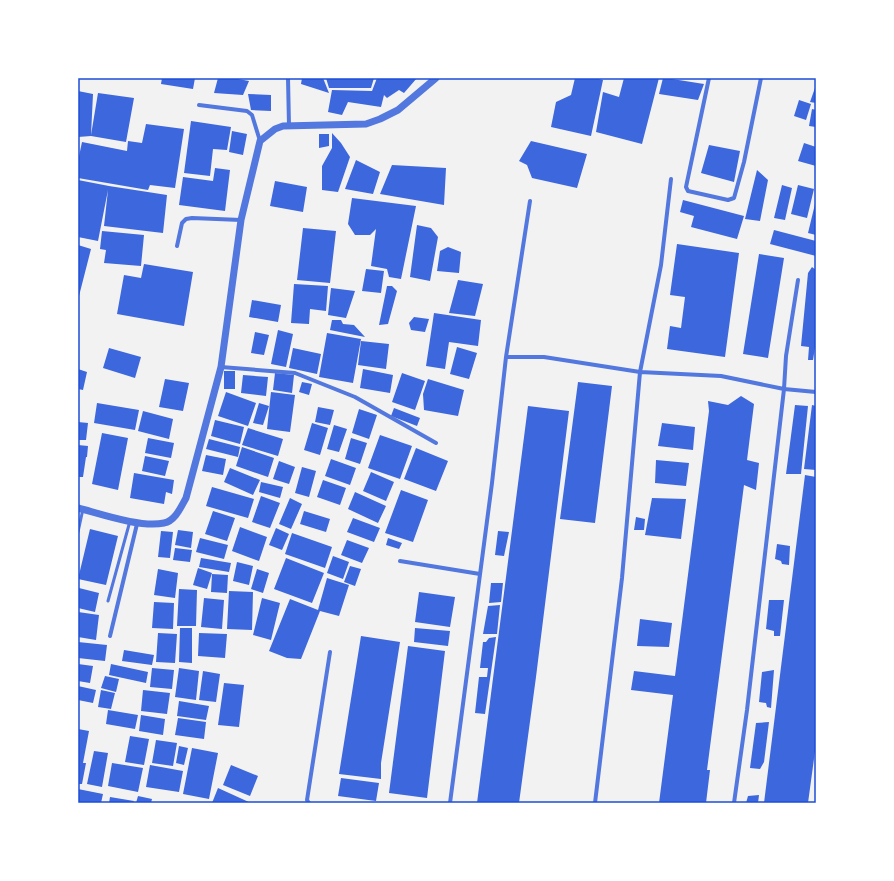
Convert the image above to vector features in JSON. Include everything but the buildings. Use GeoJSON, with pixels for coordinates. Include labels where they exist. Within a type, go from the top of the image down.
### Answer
{"type":"FeatureCollection","features":[{"type":"Feature","properties":{"kind":"street"},"geometry":{"type":"LineString","coordinates":[[288,78],[289,126]]}},
{"type":"Feature","properties":{"kind":"street"},"geometry":{"type":"LineString","coordinates":[[260,141],[275,129],[289,126],[366,124],[380,119],[398,110],[436,78]]}},
{"type":"Feature","properties":{"kind":"street"},"geometry":{"type":"LineString","coordinates":[[709,78],[686,187],[688,191],[728,200],[734,198],[744,162],[761,78]]}},
{"type":"Feature","properties":{"kind":"street"},"geometry":{"type":"LineString","coordinates":[[80,509],[133,523],[164,523],[171,519],[186,498],[221,367],[241,220],[260,141],[252,115],[247,111],[199,105]]}},
{"type":"Feature","properties":{"kind":"street"},"geometry":{"type":"LineString","coordinates":[[595,803],[622,578],[640,372],[662,265],[671,179]]}},
{"type":"Feature","properties":{"kind":"street"},"geometry":{"type":"LineString","coordinates":[[450,803],[492,483],[506,357],[530,201]]}},
{"type":"Feature","properties":{"kind":"street"},"geometry":{"type":"LineString","coordinates":[[177,246],[182,223],[186,219],[241,220]]}},
{"type":"Feature","properties":{"kind":"street"},"geometry":{"type":"LineString","coordinates":[[734,803],[747,710],[784,389],[786,356],[798,280]]}},
{"type":"Feature","properties":{"kind":"street"},"geometry":{"type":"LineString","coordinates":[[506,357],[544,357],[640,372],[721,376],[784,389],[816,392]]}},
{"type":"Feature","properties":{"kind":"street"},"geometry":{"type":"LineString","coordinates":[[221,367],[295,373],[355,397],[436,443]]}},
{"type":"Feature","properties":{"kind":"street"},"geometry":{"type":"LineString","coordinates":[[110,636],[133,523]]}},
{"type":"Feature","properties":{"kind":"street"},"geometry":{"type":"LineString","coordinates":[[400,561],[480,574]]}},
{"type":"Feature","properties":{"kind":"street"},"geometry":{"type":"LineString","coordinates":[[309,803],[307,800],[330,652]]}},
{"type":"Feature","properties":{"kind":"lane"},"geometry":{"type":"LineString","coordinates":[[78,532],[80,509]]}},
{"type":"Feature","properties":{"kind":"lane"},"geometry":{"type":"LineString","coordinates":[[108,601],[133,523]]}}]}
